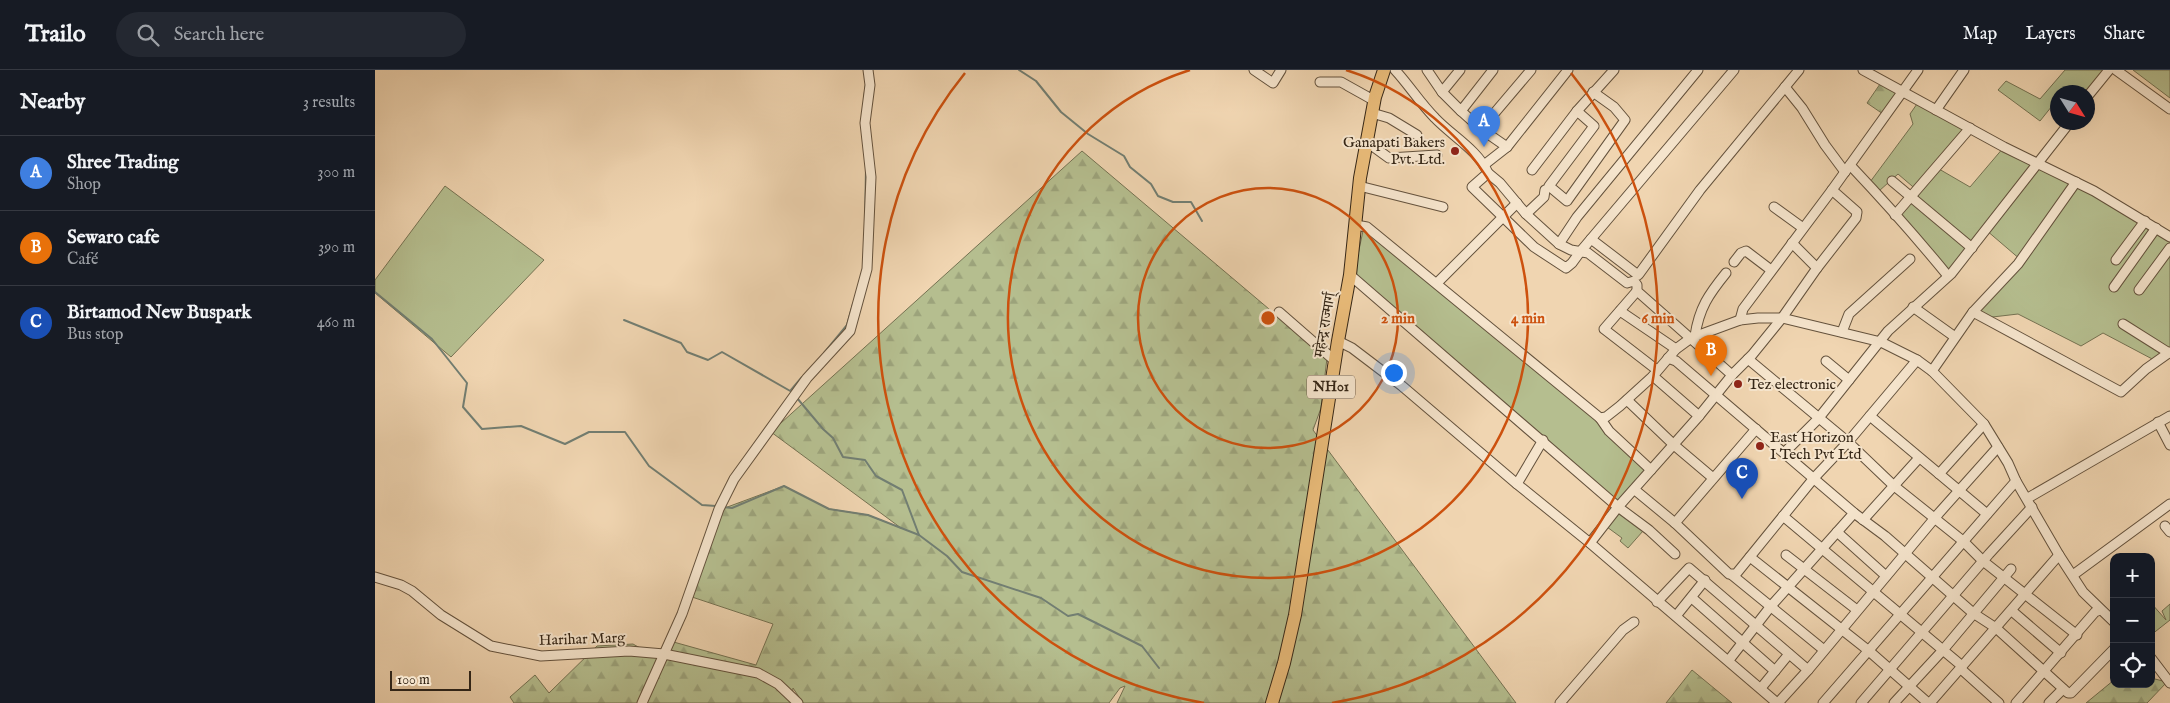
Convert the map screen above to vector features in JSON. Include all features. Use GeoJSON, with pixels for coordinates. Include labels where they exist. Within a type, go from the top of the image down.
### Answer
{"type":"FeatureCollection","features":[{"type":"Feature","properties":{"kind":"highway","name":"महेन्द्र राज्मार्ग्"},"geometry":{"type":"LineString","coordinates":[[1272,703],[1295,615],[1350,275],[1359,186],[1380,72]]}},
{"type":"Feature","properties":{"kind":"street"},"geometry":{"type":"LineString","coordinates":[[642,703],[682,614],[719,509],[735,479],[807,378],[850,331],[867,269],[871,177],[865,123],[870,85],[868,70]]}},
{"type":"Feature","properties":{"kind":"street"},"geometry":{"type":"LineString","coordinates":[[1256,71],[1273,83],[1281,70]]}},
{"type":"Feature","properties":{"kind":"street"},"geometry":{"type":"LineString","coordinates":[[1395,70],[1433,116],[1467,146],[1526,214],[1559,244],[1571,250],[1587,253],[1627,283],[1635,281],[1637,291],[1693,337],[1732,375]]}},
{"type":"Feature","properties":{"kind":"street"},"geometry":{"type":"LineString","coordinates":[[1427,70],[1442,92],[1461,111],[1481,129],[1507,147]]}},
{"type":"Feature","properties":{"kind":"street"},"geometry":{"type":"LineString","coordinates":[[1442,92],[1460,70]]}},
{"type":"Feature","properties":{"kind":"street"},"geometry":{"type":"LineString","coordinates":[[1461,111],[1493,70]]}},
{"type":"Feature","properties":{"kind":"street"},"geometry":{"type":"LineString","coordinates":[[1481,129],[1530,70]]}},
{"type":"Feature","properties":{"kind":"street"},"geometry":{"type":"LineString","coordinates":[[1568,70],[1507,147],[1472,187],[1488,200],[1502,217],[1534,247],[1566,268],[1734,70]]}},
{"type":"Feature","properties":{"kind":"street"},"geometry":{"type":"LineString","coordinates":[[1532,170],[1577,111],[1614,70]]}},
{"type":"Feature","properties":{"kind":"street"},"geometry":{"type":"LineString","coordinates":[[1559,244],[1577,217],[1698,70]]}},
{"type":"Feature","properties":{"kind":"street"},"geometry":{"type":"LineString","coordinates":[[1591,239],[1639,274],[1700,190],[1799,70]]}},
{"type":"Feature","properties":{"kind":"street"},"geometry":{"type":"LineString","coordinates":[[1863,70],[1874,73],[1936,110],[2076,182],[2170,237]]}},
{"type":"Feature","properties":{"kind":"street"},"geometry":{"type":"LineString","coordinates":[[1740,320],[1743,309],[1832,190],[1918,70]]}},
{"type":"Feature","properties":{"kind":"street"},"geometry":{"type":"LineString","coordinates":[[1936,110],[1964,70]]}},
{"type":"Feature","properties":{"kind":"street"},"geometry":{"type":"LineString","coordinates":[[2095,87],[2109,70]]}},
{"type":"Feature","properties":{"kind":"street"},"geometry":{"type":"LineString","coordinates":[[2116,70],[2170,109]]}},
{"type":"Feature","properties":{"kind":"street"},"geometry":{"type":"LineString","coordinates":[[1320,82],[1341,82],[1373,107],[1417,135]]}},
{"type":"Feature","properties":{"kind":"street"},"geometry":{"type":"LineString","coordinates":[[1785,87],[1803,108],[1825,145],[1922,243],[1949,276]]}},
{"type":"Feature","properties":{"kind":"street"},"geometry":{"type":"LineString","coordinates":[[1577,111],[1594,126],[1549,186],[1567,201],[1625,120],[1613,107],[1593,92]]}},
{"type":"Feature","properties":{"kind":"street"},"geometry":{"type":"LineString","coordinates":[[1895,215],[1970,128]]}},
{"type":"Feature","properties":{"kind":"street"},"geometry":{"type":"LineString","coordinates":[[1784,453],[1818,419],[1888,331],[1949,276],[2064,130]]}},
{"type":"Feature","properties":{"kind":"street"},"geometry":{"type":"LineString","coordinates":[[1367,142],[1389,158],[1437,154]]}},
{"type":"Feature","properties":{"kind":"street"},"geometry":{"type":"LineString","coordinates":[[1892,181],[1972,248]]}},
{"type":"Feature","properties":{"kind":"street"},"geometry":{"type":"LineString","coordinates":[[1932,371],[1973,312],[2018,264],[2076,182]]}},
{"type":"Feature","properties":{"kind":"street"},"geometry":{"type":"LineString","coordinates":[[1359,186],[1443,207]]}},
{"type":"Feature","properties":{"kind":"street"},"geometry":{"type":"LineString","coordinates":[[1526,214],[1544,197],[1545,190]]}},
{"type":"Feature","properties":{"kind":"street"},"geometry":{"type":"LineString","coordinates":[[1590,543],[1618,507],[1635,490],[1782,318],[1817,268],[1856,218],[1857,212],[1832,190]]}},
{"type":"Feature","properties":{"kind":"street"},"geometry":{"type":"LineString","coordinates":[[1437,283],[1517,203]]}},
{"type":"Feature","properties":{"kind":"street"},"geometry":{"type":"LineString","coordinates":[[1774,207],[1803,228]]}},
{"type":"Feature","properties":{"kind":"street"},"geometry":{"type":"LineString","coordinates":[[2116,260],[2145,221]]}},
{"type":"Feature","properties":{"kind":"street"},"geometry":{"type":"LineString","coordinates":[[1356,225],[1367,226],[1600,418],[1609,431],[1651,470]]}},
{"type":"Feature","properties":{"kind":"street"},"geometry":{"type":"LineString","coordinates":[[2114,286],[2156,228]]}},
{"type":"Feature","properties":{"kind":"street"},"geometry":{"type":"LineString","coordinates":[[1792,243],[1817,268]]}},
{"type":"Feature","properties":{"kind":"street"},"geometry":{"type":"LineString","coordinates":[[2139,290],[2170,248]]}},
{"type":"Feature","properties":{"kind":"street"},"geometry":{"type":"LineString","coordinates":[[1734,262],[1741,252],[1746,251],[1771,270]]}},
{"type":"Feature","properties":{"kind":"street"},"geometry":{"type":"LineString","coordinates":[[1841,332],[1849,314],[1910,259]]}},
{"type":"Feature","properties":{"kind":"street"},"geometry":{"type":"LineString","coordinates":[[1693,337],[1697,317],[1726,273]]}},
{"type":"Feature","properties":{"kind":"street"},"geometry":{"type":"LineString","coordinates":[[1350,275],[1675,554]]}},
{"type":"Feature","properties":{"kind":"street"},"geometry":{"type":"LineString","coordinates":[[1637,291],[1604,329],[1655,373],[1699,416]]}},
{"type":"Feature","properties":{"kind":"street"},"geometry":{"type":"LineString","coordinates":[[1913,307],[1955,338]]}},
{"type":"Feature","properties":{"kind":"street"},"geometry":{"type":"LineString","coordinates":[[1620,311],[1676,349]]}},
{"type":"Feature","properties":{"kind":"street"},"geometry":{"type":"LineString","coordinates":[[1279,312],[1335,360]]}},
{"type":"Feature","properties":{"kind":"street"},"geometry":{"type":"LineString","coordinates":[[1973,312],[2121,392],[2169,352],[2123,324]]}},
{"type":"Feature","properties":{"kind":"street"},"geometry":{"type":"LineString","coordinates":[[1600,418],[1606,417],[1627,400],[1676,349],[1693,337],[1740,320],[1782,318],[1881,342],[1917,360],[1932,371],[1984,424],[1999,447],[2016,481],[2059,555],[2083,592],[2110,619]]}},
{"type":"Feature","properties":{"kind":"street"},"geometry":{"type":"LineString","coordinates":[[1338,340],[1352,348],[1402,386],[1517,484],[1590,543],[1657,602],[1729,660],[1777,703],[1809,670],[1934,518],[1999,447]]}},
{"type":"Feature","properties":{"kind":"street"},"geometry":{"type":"LineString","coordinates":[[1668,358],[1675,361],[1717,395],[1953,596],[1996,628],[2063,688],[2071,693],[2110,653]]}},
{"type":"Feature","properties":{"kind":"street"},"geometry":{"type":"LineString","coordinates":[[1748,359],[1848,442],[1893,485],[1963,541],[1983,560],[2009,573],[2026,593],[2077,635]]}},
{"type":"Feature","properties":{"kind":"street"},"geometry":{"type":"LineString","coordinates":[[1732,575],[1750,557],[1814,478],[1848,442],[1917,360]]}},
{"type":"Feature","properties":{"kind":"street"},"geometry":{"type":"LineString","coordinates":[[1826,361],[1849,380]]}},
{"type":"Feature","properties":{"kind":"street"},"geometry":{"type":"LineString","coordinates":[[1627,400],[1674,445],[1713,478]]}},
{"type":"Feature","properties":{"kind":"street"},"geometry":{"type":"LineString","coordinates":[[1870,416],[1987,514]]}},
{"type":"Feature","properties":{"kind":"street"},"geometry":{"type":"LineString","coordinates":[[1861,703],[1923,632],[2030,503],[2170,416]]}},
{"type":"Feature","properties":{"kind":"street"},"geometry":{"type":"LineString","coordinates":[[2158,422],[2170,445]]}},
{"type":"Feature","properties":{"kind":"street"},"geometry":{"type":"LineString","coordinates":[[1939,474],[1984,424]]}},
{"type":"Feature","properties":{"kind":"street"},"geometry":{"type":"LineString","coordinates":[[1675,522],[1756,429]]}},
{"type":"Feature","properties":{"kind":"street"},"geometry":{"type":"LineString","coordinates":[[1517,484],[1543,440]]}},
{"type":"Feature","properties":{"kind":"street"},"geometry":{"type":"LineString","coordinates":[[1863,520],[1919,458]]}},
{"type":"Feature","properties":{"kind":"street"},"geometry":{"type":"LineString","coordinates":[[1823,703],[2016,481]]}},
{"type":"Feature","properties":{"kind":"street"},"geometry":{"type":"LineString","coordinates":[[1635,490],[1675,522],[1732,575],[1824,650]]}},
{"type":"Feature","properties":{"kind":"street"},"geometry":{"type":"LineString","coordinates":[[2073,575],[2170,504]]}},
{"type":"Feature","properties":{"kind":"street"},"geometry":{"type":"LineString","coordinates":[[1729,660],[1771,606],[1823,550],[1854,513]]}},
{"type":"Feature","properties":{"kind":"street"},"geometry":{"type":"LineString","coordinates":[[1783,516],[1923,632],[1962,668],[1993,701]]}},
{"type":"Feature","properties":{"kind":"street"},"geometry":{"type":"LineString","coordinates":[[1837,532],[1886,576]]}},
{"type":"Feature","properties":{"kind":"street"},"geometry":{"type":"LineString","coordinates":[[1786,555],[1857,610]]}},
{"type":"Feature","properties":{"kind":"street"},"geometry":{"type":"LineString","coordinates":[[1750,557],[1869,651],[1889,671],[1929,703],[1962,668],[2059,555]]}},
{"type":"Feature","properties":{"kind":"street"},"geometry":{"type":"LineString","coordinates":[[1657,602],[1689,568],[1809,670]]}},
{"type":"Feature","properties":{"kind":"street"},"geometry":{"type":"LineString","coordinates":[[1894,703],[1943,650],[1973,612],[2009,573]]}},
{"type":"Feature","properties":{"kind":"street","name":"Harihar Marg"},"geometry":{"type":"LineString","coordinates":[[375,577],[401,585],[441,615],[491,646],[541,656],[629,651],[664,654],[758,673],[778,684],[798,703]]}},
{"type":"Feature","properties":{"kind":"street"},"geometry":{"type":"LineString","coordinates":[[1676,616],[1705,580]]}},
{"type":"Feature","properties":{"kind":"street"},"geometry":{"type":"LineString","coordinates":[[1692,598],[1775,671]]}},
{"type":"Feature","properties":{"kind":"street"},"geometry":{"type":"LineString","coordinates":[[2016,703],[2095,612],[2100,610]]}},
{"type":"Feature","properties":{"kind":"street"},"geometry":{"type":"LineString","coordinates":[[2012,611],[2061,653]]}},
{"type":"Feature","properties":{"kind":"street"},"geometry":{"type":"LineString","coordinates":[[1560,703],[1623,630],[1634,622]]}},
{"type":"Feature","properties":{"kind":"street"},"geometry":{"type":"LineString","coordinates":[[1761,688],[1789,654]]}},
{"type":"Feature","properties":{"kind":"street"},"geometry":{"type":"LineString","coordinates":[[2155,663],[2170,683]]}},
{"type":"Feature","properties":{"kind":"street"},"geometry":{"type":"LineString","coordinates":[[2049,703],[2063,688]]}},
{"type":"Feature","properties":{"kind":"green space"},"geometry":{"type":"Polygon","coordinates":[[[2065,70],[2109,70],[2094,85],[2052,85],[2065,70]]]}},
{"type":"Feature","properties":{"kind":"green space"},"geometry":{"type":"Polygon","coordinates":[[[2133,70],[2170,70],[2170,98],[2133,70]]]}},
{"type":"Feature","properties":{"kind":"green space"},"geometry":{"type":"Polygon","coordinates":[[[2006,81],[2040,99],[2050,87],[2050,108],[2040,121],[1998,90],[2006,81]]]}},
{"type":"Feature","properties":{"kind":"green space"},"geometry":{"type":"Polygon","coordinates":[[[1880,84],[1898,93],[1883,114],[1867,103],[1880,84]]]}},
{"type":"Feature","properties":{"kind":"green space"},"geometry":{"type":"Polygon","coordinates":[[[1919,101],[1967,128],[1939,169],[1970,187],[2004,147],[2077,185],[2170,238],[2170,350],[2156,361],[2103,333],[2081,346],[2018,314],[1984,318],[1973,312],[2021,260],[1986,230],[1951,274],[1898,216],[1919,192],[1898,174],[1879,191],[1870,182],[1913,124],[1910,114],[1919,101]]]}},
{"type":"Feature","properties":{"kind":"green space"},"geometry":{"type":"Polygon","coordinates":[[[1082,151],[1327,358],[1321,408],[1313,430],[1516,703],[1117,703],[1125,686],[1120,688],[1109,703],[803,703],[793,688],[790,703],[514,703],[510,697],[535,675],[549,693],[597,646],[633,644],[661,660],[670,641],[756,665],[773,624],[689,596],[722,509],[784,486],[829,509],[868,515],[901,528],[771,432],[1082,151]]]}},
{"type":"Feature","properties":{"kind":"green space"},"geometry":{"type":"Polygon","coordinates":[[[445,186],[544,260],[451,357],[375,293],[375,280],[445,186]]]}},
{"type":"Feature","properties":{"kind":"green space"},"geometry":{"type":"Polygon","coordinates":[[[1364,226],[1490,329],[1651,467],[1620,505],[1354,274],[1364,226]]]}},
{"type":"Feature","properties":{"kind":"green space"},"geometry":{"type":"Polygon","coordinates":[[[1621,511],[1643,531],[1628,548],[1620,541],[1622,538],[1607,527],[1621,511]]]}},
{"type":"Feature","properties":{"kind":"green space"},"geometry":{"type":"Polygon","coordinates":[[[2170,604],[2170,620],[2155,632],[2155,608],[2166,620],[2162,611],[2170,604]]]}},
{"type":"Feature","properties":{"kind":"green space"},"geometry":{"type":"Polygon","coordinates":[[[1692,670],[1732,703],[1666,703],[1692,670]]]}},
{"type":"Feature","properties":{"kind":"green space"},"geometry":{"type":"Polygon","coordinates":[[[2155,679],[2167,682],[2147,703],[2086,703],[2110,683],[2110,688],[2155,688],[2155,679]]]}},
{"type":"Feature","properties":{"kind":"waterway"},"geometry":{"type":"LineString","coordinates":[[1019,70],[1036,81],[1061,112],[1088,134],[1124,156],[1130,167],[1151,184],[1158,196],[1173,202],[1191,202],[1202,221]]}},
{"type":"Feature","properties":{"kind":"waterway"},"geometry":{"type":"LineString","coordinates":[[864,99],[866,84]]}},
{"type":"Feature","properties":{"kind":"waterway"},"geometry":{"type":"LineString","coordinates":[[865,226],[866,168]]}},
{"type":"Feature","properties":{"kind":"waterway"},"geometry":{"type":"LineString","coordinates":[[375,292],[432,339],[467,383],[463,407],[482,429],[521,426],[565,444],[589,432],[625,432],[649,466],[702,505],[716,506]]}},
{"type":"Feature","properties":{"kind":"waterway"},"geometry":{"type":"LineString","coordinates":[[824,353],[847,325],[853,304]]}},
{"type":"Feature","properties":{"kind":"waterway"},"geometry":{"type":"LineString","coordinates":[[624,320],[681,343],[687,352],[708,360],[722,352],[792,392]]}},
{"type":"Feature","properties":{"kind":"waterway"},"geometry":{"type":"LineString","coordinates":[[791,390],[802,377]]}},
{"type":"Feature","properties":{"kind":"waterway"},"geometry":{"type":"LineString","coordinates":[[797,398],[833,438],[843,457],[865,460],[876,476],[902,490],[919,535],[947,556],[962,572],[1041,598],[1068,616],[1078,614],[1142,646],[1159,668]]}},
{"type":"Feature","properties":{"kind":"waterway"},"geometry":{"type":"LineString","coordinates":[[723,507],[732,508],[784,486],[829,509],[868,515],[919,535]]}},
{"type":"Feature","properties":{"kind":"place","name":"Shree Trading"},"geometry":{"type":"Point","coordinates":[1484,147]}},
{"type":"Feature","properties":{"kind":"place","name":"Ganapati Bakers Pvt. Ltd."},"geometry":{"type":"Point","coordinates":[1455,151]}},
{"type":"Feature","properties":{"kind":"place","name":"Sewaro cafe"},"geometry":{"type":"Point","coordinates":[1711,376]}},
{"type":"Feature","properties":{"kind":"place","name":"Tez electronic"},"geometry":{"type":"Point","coordinates":[1738,384]}},
{"type":"Feature","properties":{"kind":"place","name":"East Horizon I Tech Pvt Ltd"},"geometry":{"type":"Point","coordinates":[1760,446]}},
{"type":"Feature","properties":{"kind":"place","name":"Birtamod New Buspark"},"geometry":{"type":"Point","coordinates":[1742,499]}}]}
